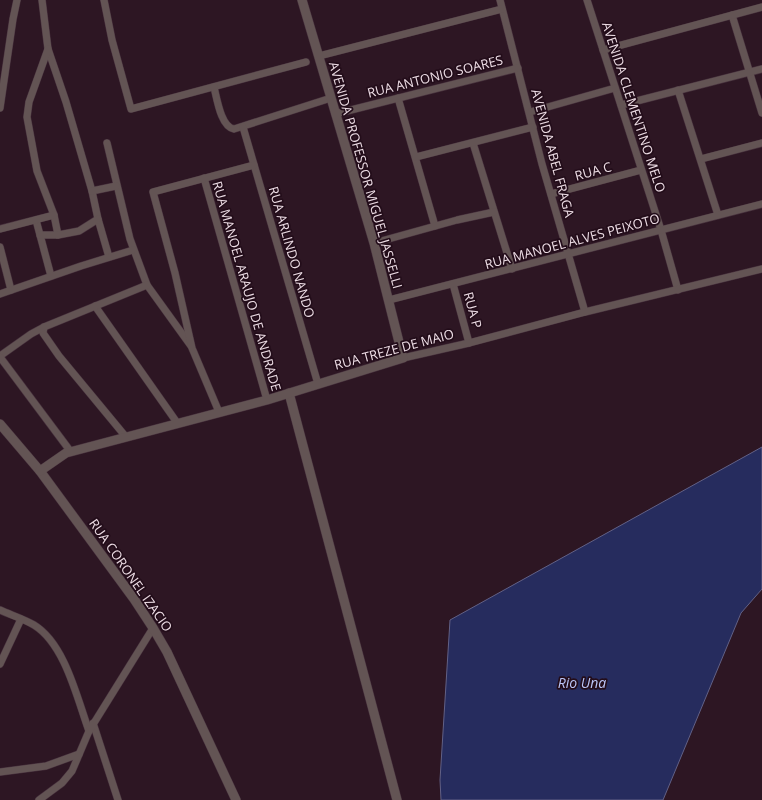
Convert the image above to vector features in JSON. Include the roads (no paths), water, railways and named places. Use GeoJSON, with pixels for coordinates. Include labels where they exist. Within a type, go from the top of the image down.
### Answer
{"type":"FeatureCollection","features":[{"type":"Feature","properties":{"kind":"street"},"geometry":{"type":"LineString","coordinates":[[0,108],[13,19],[18,0]]}},
{"type":"Feature","properties":{"kind":"street"},"geometry":{"type":"LineString","coordinates":[[42,0],[48,49],[66,102],[109,257]]}},
{"type":"Feature","properties":{"kind":"street"},"geometry":{"type":"LineString","coordinates":[[104,0],[112,40],[131,109],[306,62]]}},
{"type":"Feature","properties":{"kind":"street","name":"AVENIDA PROFESSOR MIGUEL JASSELLI"},"geometry":{"type":"LineString","coordinates":[[303,0],[335,114],[374,243],[403,358]]}},
{"type":"Feature","properties":{"kind":"street","name":"AVENIDA ABEL FRAGA"},"geometry":{"type":"LineString","coordinates":[[500,0],[551,194],[585,312]]}},
{"type":"Feature","properties":{"kind":"street","name":"AVENIDA CLEMENTINO MELO"},"geometry":{"type":"LineString","coordinates":[[587,0],[661,230],[678,290]]}},
{"type":"Feature","properties":{"kind":"street"},"geometry":{"type":"LineString","coordinates":[[603,50],[762,7]]}},
{"type":"Feature","properties":{"kind":"street"},"geometry":{"type":"LineString","coordinates":[[319,56],[502,9]]}},
{"type":"Feature","properties":{"kind":"street"},"geometry":{"type":"LineString","coordinates":[[732,15],[762,113]]}},
{"type":"Feature","properties":{"kind":"street"},"geometry":{"type":"LineString","coordinates":[[48,49],[29,102],[27,117],[37,172],[54,215],[58,235]]}},
{"type":"Feature","properties":{"kind":"street","name":"RUA ANTONIO SOARES"},"geometry":{"type":"LineString","coordinates":[[335,114],[518,68]]}},
{"type":"Feature","properties":{"kind":"street"},"geometry":{"type":"LineString","coordinates":[[620,105],[762,68]]}},
{"type":"Feature","properties":{"kind":"street"},"geometry":{"type":"LineString","coordinates":[[214,87],[224,122],[227,126],[234,129],[243,128],[331,98]]}},
{"type":"Feature","properties":{"kind":"street"},"geometry":{"type":"LineString","coordinates":[[530,112],[615,88]]}},
{"type":"Feature","properties":{"kind":"street"},"geometry":{"type":"LineString","coordinates":[[678,90],[718,215]]}},
{"type":"Feature","properties":{"kind":"street"},"geometry":{"type":"LineString","coordinates":[[398,98],[435,226]]}},
{"type":"Feature","properties":{"kind":"street"},"geometry":{"type":"LineString","coordinates":[[416,157],[533,127]]}},
{"type":"Feature","properties":{"kind":"street","name":"RUA ARLINDO NANDO"},"geometry":{"type":"LineString","coordinates":[[243,128],[318,384]]}},
{"type":"Feature","properties":{"kind":"street"},"geometry":{"type":"LineString","coordinates":[[473,143],[512,269]]}},
{"type":"Feature","properties":{"kind":"street"},"geometry":{"type":"LineString","coordinates":[[701,159],[762,143]]}},
{"type":"Feature","properties":{"kind":"street"},"geometry":{"type":"LineString","coordinates":[[107,144],[116,186],[133,250],[147,285],[192,348]]}},
{"type":"Feature","properties":{"kind":"street"},"geometry":{"type":"LineString","coordinates":[[219,412],[192,348],[176,273],[153,192],[254,165]]}},
{"type":"Feature","properties":{"kind":"street","name":"RUA C"},"geometry":{"type":"LineString","coordinates":[[551,194],[641,170]]}},
{"type":"Feature","properties":{"kind":"street","name":"RUA MANOEL ARAUJO DE ANDRADE"},"geometry":{"type":"LineString","coordinates":[[204,178],[266,400]]}},
{"type":"Feature","properties":{"kind":"street"},"geometry":{"type":"LineString","coordinates":[[92,192],[116,186]]}},
{"type":"Feature","properties":{"kind":"street","name":"RUA MANOEL ALVES PEIXOTO"},"geometry":{"type":"LineString","coordinates":[[388,300],[762,204]]}},
{"type":"Feature","properties":{"kind":"street"},"geometry":{"type":"LineString","coordinates":[[374,243],[435,226],[494,212]]}},
{"type":"Feature","properties":{"kind":"street"},"geometry":{"type":"LineString","coordinates":[[0,230],[54,215]]}},
{"type":"Feature","properties":{"kind":"street"},"geometry":{"type":"LineString","coordinates":[[40,235],[58,235],[80,231],[98,219]]}},
{"type":"Feature","properties":{"kind":"street"},"geometry":{"type":"LineString","coordinates":[[36,220],[51,276]]}},
{"type":"Feature","properties":{"kind":"street"},"geometry":{"type":"LineString","coordinates":[[0,247],[11,290]]}},
{"type":"Feature","properties":{"kind":"street"},"geometry":{"type":"LineString","coordinates":[[0,294],[133,250]]}},
{"type":"Feature","properties":{"kind":"street","name":"RUA TREZE DE MAIO"},"geometry":{"type":"LineString","coordinates":[[40,471],[66,453],[266,400],[403,358],[762,269]]}},
{"type":"Feature","properties":{"kind":"street","name":"RUA P"},"geometry":{"type":"LineString","coordinates":[[453,284],[469,342]]}},
{"type":"Feature","properties":{"kind":"street"},"geometry":{"type":"LineString","coordinates":[[71,452],[0,357],[26,337],[44,326],[147,285]]}},
{"type":"Feature","properties":{"kind":"street"},"geometry":{"type":"LineString","coordinates":[[95,306],[178,424]]}},
{"type":"Feature","properties":{"kind":"street"},"geometry":{"type":"LineString","coordinates":[[44,326],[43,333],[59,356],[126,437]]}},
{"type":"Feature","properties":{"kind":"street"},"geometry":{"type":"LineString","coordinates":[[289,393],[396,800]]}},
{"type":"Feature","properties":{"kind":"street","name":"RUA CORONEL IZACIO"},"geometry":{"type":"LineString","coordinates":[[0,424],[40,471],[134,599],[153,628],[167,652],[236,800]]}},
{"type":"Feature","properties":{"kind":"street"},"geometry":{"type":"LineString","coordinates":[[0,610],[34,625],[56,646],[66,666],[89,731]]}},
{"type":"Feature","properties":{"kind":"street"},"geometry":{"type":"LineString","coordinates":[[0,664],[21,619]]}},
{"type":"Feature","properties":{"kind":"street"},"geometry":{"type":"LineString","coordinates":[[39,800],[62,783],[72,771],[93,723],[153,628]]}},
{"type":"Feature","properties":{"kind":"street"},"geometry":{"type":"LineString","coordinates":[[93,723],[118,800]]}},
{"type":"Feature","properties":{"kind":"street"},"geometry":{"type":"LineString","coordinates":[[0,772],[46,766],[79,754]]}},
{"type":"Feature","properties":{"kind":"water","name":"Rio Una"},"geometry":{"type":"Polygon","coordinates":[[[762,447],[762,589],[741,613],[663,800],[441,800],[440,780],[450,620],[762,447]]]}}]}
